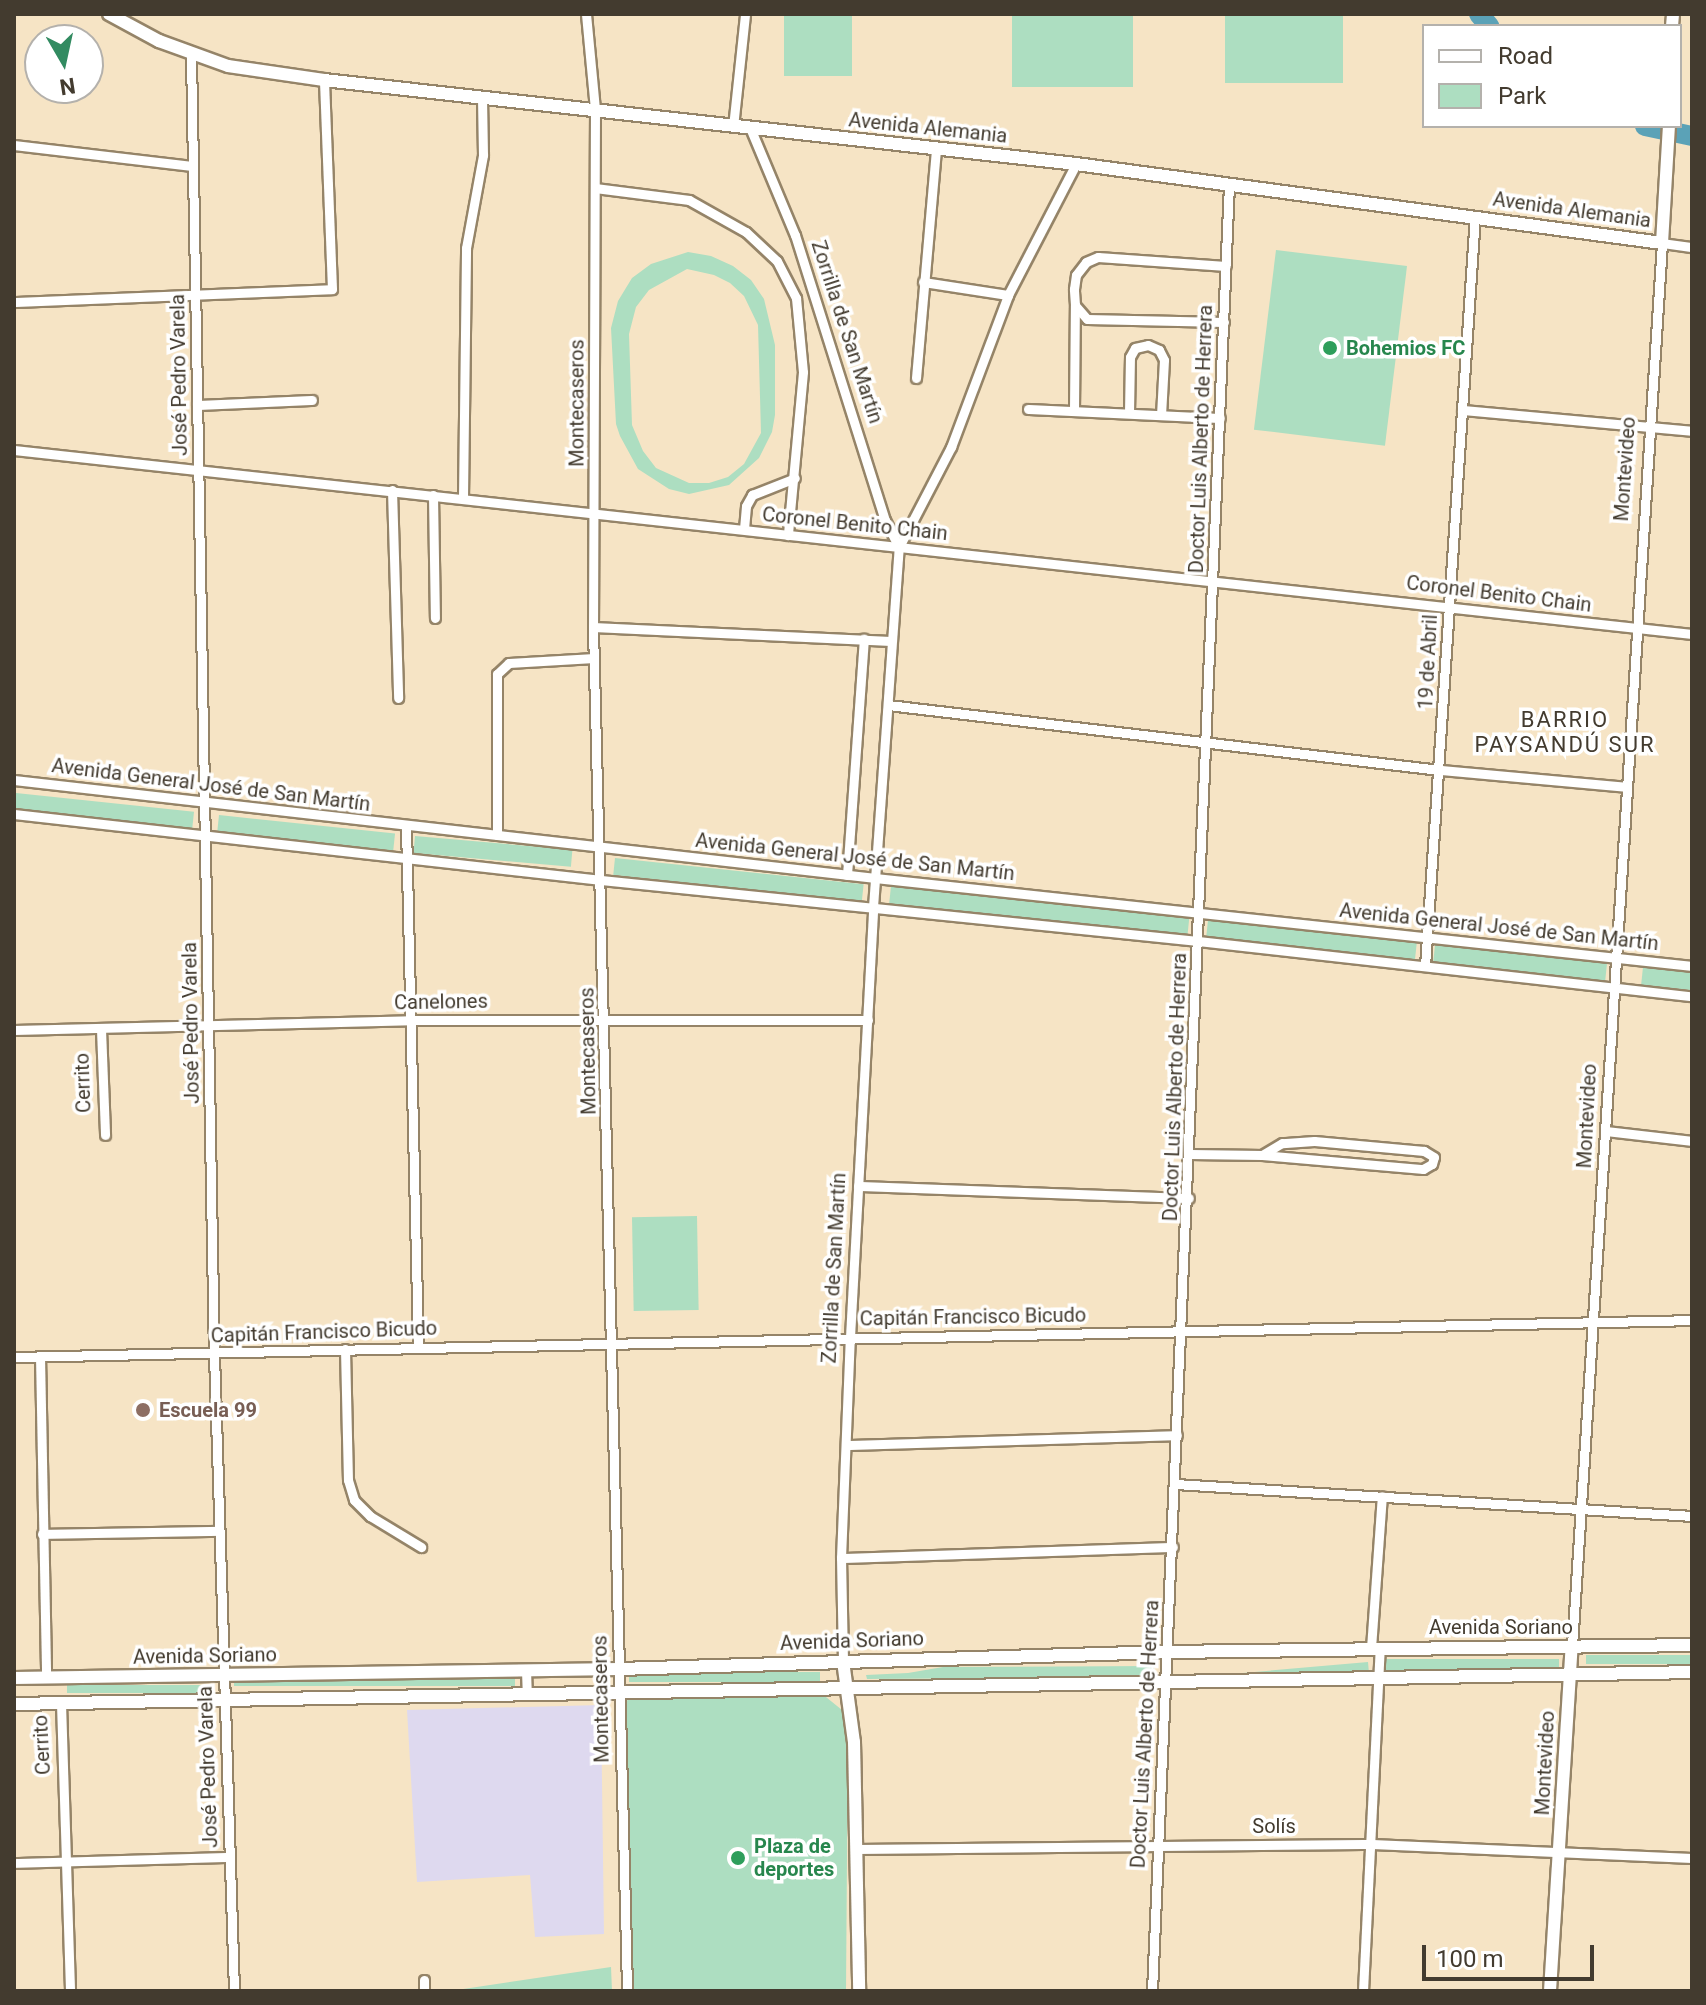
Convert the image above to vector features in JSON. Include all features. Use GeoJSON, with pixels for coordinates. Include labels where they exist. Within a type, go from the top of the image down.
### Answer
{"type":"FeatureCollection","features":[{"type":"Feature","properties":{"kind":"street","name":"Avenida Alemania"},"geometry":{"type":"LineString","coordinates":[[109,14],[191,54],[228,66],[751,130],[1076,164],[1662,243]]}},
{"type":"Feature","properties":{"kind":"street","name":"Montecaseros"},"geometry":{"type":"LineString","coordinates":[[586,14],[595,110],[593,627],[627,1991]]}},
{"type":"Feature","properties":{"kind":"street"},"geometry":{"type":"LineString","coordinates":[[733,127],[745,14]]}},
{"type":"Feature","properties":{"kind":"street","name":"José Pedro Varela"},"geometry":{"type":"LineString","coordinates":[[191,54],[214,1354],[234,1991]]}},
{"type":"Feature","properties":{"kind":"street"},"geometry":{"type":"LineString","coordinates":[[14,302],[332,289],[324,80]]}},
{"type":"Feature","properties":{"kind":"street"},"geometry":{"type":"LineString","coordinates":[[463,498],[466,248],[483,155],[482,98]]}},
{"type":"Feature","properties":{"kind":"street"},"geometry":{"type":"LineString","coordinates":[[1669,128],[1662,243],[1692,247]]}},
{"type":"Feature","properties":{"kind":"street","name":"Zorrilla de San Martín"},"geometry":{"type":"LineString","coordinates":[[751,130],[795,235],[885,520],[899,547]]}},
{"type":"Feature","properties":{"kind":"street"},"geometry":{"type":"LineString","coordinates":[[14,145],[192,166]]}},
{"type":"Feature","properties":{"kind":"street"},"geometry":{"type":"LineString","coordinates":[[916,378],[936,149]]}},
{"type":"Feature","properties":{"kind":"street","name":"Zorrilla de San Martín"},"geometry":{"type":"LineString","coordinates":[[859,1991],[854,1742],[843,1661],[841,1558],[873,907],[899,547],[951,447],[1008,295],[1076,164]]}},
{"type":"Feature","properties":{"kind":"street","name":"Doctor Luis Alberto de Herrera"},"geometry":{"type":"LineString","coordinates":[[1152,1991],[1189,1198],[1229,184]]}},
{"type":"Feature","properties":{"kind":"street"},"geometry":{"type":"LineString","coordinates":[[595,188],[689,200],[746,232],[777,261],[796,298],[803,372],[788,535]]}},
{"type":"Feature","properties":{"kind":"street","name":"19 de Abril"},"geometry":{"type":"LineString","coordinates":[[1425,966],[1475,216]]}},
{"type":"Feature","properties":{"kind":"street","name":"Montevideo"},"geometry":{"type":"LineString","coordinates":[[1550,1991],[1662,243]]}},
{"type":"Feature","properties":{"kind":"street"},"geometry":{"type":"LineString","coordinates":[[1074,410],[1076,275],[1086,262],[1098,257],[1226,266]]}},
{"type":"Feature","properties":{"kind":"street"},"geometry":{"type":"LineString","coordinates":[[923,282],[1008,295]]}},
{"type":"Feature","properties":{"kind":"street"},"geometry":{"type":"LineString","coordinates":[[1075,305],[1087,319],[1224,322]]}},
{"type":"Feature","properties":{"kind":"street"},"geometry":{"type":"LineString","coordinates":[[1129,413],[1130,357],[1135,348],[1148,345],[1159,350],[1164,360],[1161,415]]}},
{"type":"Feature","properties":{"kind":"street"},"geometry":{"type":"LineString","coordinates":[[197,405],[312,400]]}},
{"type":"Feature","properties":{"kind":"street"},"geometry":{"type":"LineString","coordinates":[[1028,409],[1220,418]]}},
{"type":"Feature","properties":{"kind":"street"},"geometry":{"type":"LineString","coordinates":[[1462,410],[1692,431]]}},
{"type":"Feature","properties":{"kind":"street","name":"Coronel Benito Chain"},"geometry":{"type":"LineString","coordinates":[[14,450],[1692,634]]}},
{"type":"Feature","properties":{"kind":"street"},"geometry":{"type":"LineString","coordinates":[[744,529],[746,506],[752,495],[795,478]]}},
{"type":"Feature","properties":{"kind":"street"},"geometry":{"type":"LineString","coordinates":[[392,490],[398,698]]}},
{"type":"Feature","properties":{"kind":"street"},"geometry":{"type":"LineString","coordinates":[[433,495],[435,618]]}},
{"type":"Feature","properties":{"kind":"street"},"geometry":{"type":"LineString","coordinates":[[593,627],[891,641]]}},
{"type":"Feature","properties":{"kind":"street"},"geometry":{"type":"LineString","coordinates":[[847,875],[864,639]]}},
{"type":"Feature","properties":{"kind":"street"},"geometry":{"type":"LineString","coordinates":[[497,835],[497,674],[509,663],[594,658]]}},
{"type":"Feature","properties":{"kind":"street"},"geometry":{"type":"LineString","coordinates":[[888,705],[1206,740],[1440,770],[1626,787]]}},
{"type":"Feature","properties":{"kind":"street","name":"Avenida General José de San Martín"},"geometry":{"type":"LineString","coordinates":[[14,780],[205,804],[1692,966]]}},
{"type":"Feature","properties":{"kind":"street"},"geometry":{"type":"LineString","coordinates":[[14,814],[1692,996]]}},
{"type":"Feature","properties":{"kind":"street"},"geometry":{"type":"LineString","coordinates":[[406,825],[418,1346]]}},
{"type":"Feature","properties":{"kind":"street","name":"Canelones"},"geometry":{"type":"LineString","coordinates":[[14,1030],[411,1020],[868,1020]]}},
{"type":"Feature","properties":{"kind":"street","name":"Cerrito"},"geometry":{"type":"LineString","coordinates":[[101,1029],[105,1135]]}},
{"type":"Feature","properties":{"kind":"street"},"geometry":{"type":"LineString","coordinates":[[1606,1131],[1692,1141]]}},
{"type":"Feature","properties":{"kind":"street"},"geometry":{"type":"LineString","coordinates":[[1190,1154],[1262,1155],[1423,1169],[1432,1164],[1434,1157],[1424,1151],[1314,1141],[1282,1143],[1262,1155]]}},
{"type":"Feature","properties":{"kind":"street"},"geometry":{"type":"LineString","coordinates":[[858,1186],[1189,1198]]}},
{"type":"Feature","properties":{"kind":"street","name":"Capitán Francisco Bicudo"},"geometry":{"type":"LineString","coordinates":[[14,1357],[1692,1320]]}},
{"type":"Feature","properties":{"kind":"street"},"geometry":{"type":"LineString","coordinates":[[345,1349],[348,1480],[354,1500],[370,1516],[421,1547]]}},
{"type":"Feature","properties":{"kind":"street","name":"Cerrito"},"geometry":{"type":"LineString","coordinates":[[40,1356],[46,1677],[61,1703],[70,1991]]}},
{"type":"Feature","properties":{"kind":"street"},"geometry":{"type":"LineString","coordinates":[[846,1445],[1177,1435]]}},
{"type":"Feature","properties":{"kind":"street"},"geometry":{"type":"LineString","coordinates":[[1175,1484],[1692,1516]]}},
{"type":"Feature","properties":{"kind":"street"},"geometry":{"type":"LineString","coordinates":[[1363,1991],[1379,1678],[1376,1648],[1382,1496]]}},
{"type":"Feature","properties":{"kind":"street"},"geometry":{"type":"LineString","coordinates":[[42,1534],[219,1531]]}},
{"type":"Feature","properties":{"kind":"street"},"geometry":{"type":"LineString","coordinates":[[841,1558],[1173,1547]]}},
{"type":"Feature","properties":{"kind":"street","name":"Avenida Soriano"},"geometry":{"type":"LineString","coordinates":[[14,1678],[619,1669],[1167,1652],[1692,1645]]}},
{"type":"Feature","properties":{"kind":"street"},"geometry":{"type":"LineString","coordinates":[[526,1670],[527,1693]]}},
{"type":"Feature","properties":{"kind":"street"},"geometry":{"type":"LineString","coordinates":[[14,1704],[1692,1672]]}},
{"type":"Feature","properties":{"kind":"street","name":"Solís"},"geometry":{"type":"LineString","coordinates":[[856,1849],[1372,1844],[1692,1858]]}},
{"type":"Feature","properties":{"kind":"street"},"geometry":{"type":"LineString","coordinates":[[14,1863],[230,1857]]}},
{"type":"Feature","properties":{"kind":"shaded area"},"geometry":{"type":"Polygon","coordinates":[[[601,1705],[604,1934],[535,1937],[530,1875],[417,1882],[407,1710],[601,1705]]]}},
{"type":"Feature","properties":{"kind":"green space"},"geometry":{"type":"Polygon","coordinates":[[[784,14],[852,14],[852,76],[784,76],[784,14]]]}},
{"type":"Feature","properties":{"kind":"green space"},"geometry":{"type":"Polygon","coordinates":[[[1012,14],[1133,14],[1133,87],[1012,87],[1012,14]]]}},
{"type":"Feature","properties":{"kind":"green space"},"geometry":{"type":"Polygon","coordinates":[[[1225,14],[1343,14],[1343,83],[1225,83],[1225,14]]]}},
{"type":"Feature","properties":{"kind":"green space","name":"Bohemios FC"},"geometry":{"type":"Polygon","coordinates":[[[1276,250],[1407,266],[1385,446],[1254,430],[1276,250]]]}},
{"type":"Feature","properties":{"kind":"green space"},"geometry":{"type":"Polygon","coordinates":[[[688,252],[711,256],[733,266],[751,280],[764,299],[775,345],[775,415],[772,432],[759,458],[729,485],[689,494],[669,489],[638,469],[620,436],[616,424],[611,328],[618,301],[632,278],[651,264],[688,252]],[[687,269],[649,290],[636,307],[629,334],[632,425],[643,451],[656,468],[689,483],[709,483],[728,477],[744,464],[761,433],[758,325],[744,296],[730,283],[714,275],[687,269]]]}},
{"type":"Feature","properties":{"kind":"green space"},"geometry":{"type":"Polygon","coordinates":[[[16,793],[194,812],[192,829],[14,810],[16,793]]]}},
{"type":"Feature","properties":{"kind":"green space"},"geometry":{"type":"Polygon","coordinates":[[[219,815],[395,834],[393,850],[217,832],[219,815]]]}},
{"type":"Feature","properties":{"kind":"green space"},"geometry":{"type":"Polygon","coordinates":[[[415,836],[572,850],[571,867],[414,853],[415,836]]]}},
{"type":"Feature","properties":{"kind":"green space"},"geometry":{"type":"Polygon","coordinates":[[[615,858],[864,884],[862,901],[613,875],[615,858]]]}},
{"type":"Feature","properties":{"kind":"green space"},"geometry":{"type":"Polygon","coordinates":[[[891,886],[1189,917],[1187,935],[889,904],[891,886]]]}},
{"type":"Feature","properties":{"kind":"green space"},"geometry":{"type":"Polygon","coordinates":[[[1208,920],[1417,942],[1415,960],[1206,938],[1208,920]]]}},
{"type":"Feature","properties":{"kind":"green space"},"geometry":{"type":"Polygon","coordinates":[[[1435,945],[1607,963],[1605,981],[1433,963],[1435,945]]]}},
{"type":"Feature","properties":{"kind":"green space"},"geometry":{"type":"Polygon","coordinates":[[[1643,967],[1692,972],[1690,990],[1641,985],[1643,967]]]}},
{"type":"Feature","properties":{"kind":"green space"},"geometry":{"type":"Polygon","coordinates":[[[697,1216],[699,1310],[634,1311],[632,1217],[697,1216]]]}},
{"type":"Feature","properties":{"kind":"green space"},"geometry":{"type":"Polygon","coordinates":[[[1586,1655],[1692,1655],[1692,1664],[1586,1664],[1586,1655]]]}},
{"type":"Feature","properties":{"kind":"green space"},"geometry":{"type":"Polygon","coordinates":[[[1386,1659],[1559,1659],[1559,1670],[1386,1670],[1386,1659]]]}},
{"type":"Feature","properties":{"kind":"green space"},"geometry":{"type":"Polygon","coordinates":[[[1368,1662],[1369,1673],[1180,1690],[1179,1679],[1368,1662]]]}},
{"type":"Feature","properties":{"kind":"green space"},"geometry":{"type":"Polygon","coordinates":[[[1154,1666],[1154,1677],[867,1679],[866,1675],[943,1667],[1154,1666]]]}},
{"type":"Feature","properties":{"kind":"green space"},"geometry":{"type":"Polygon","coordinates":[[[629,1672],[820,1672],[820,1682],[629,1682],[629,1672]]]}},
{"type":"Feature","properties":{"kind":"green space"},"geometry":{"type":"Polygon","coordinates":[[[234,1677],[515,1677],[515,1686],[234,1686],[234,1677]]]}},
{"type":"Feature","properties":{"kind":"green space"},"geometry":{"type":"Polygon","coordinates":[[[67,1685],[210,1685],[210,1693],[67,1693],[67,1685]]]}},
{"type":"Feature","properties":{"kind":"green space","name":"Plaza de deportes"},"geometry":{"type":"Polygon","coordinates":[[[821,1693],[842,1710],[848,1725],[846,1991],[634,1991],[623,1704],[629,1699],[821,1693]]]}},
{"type":"Feature","properties":{"kind":"green space"},"geometry":{"type":"Polygon","coordinates":[[[611,1967],[612,1991],[450,1991],[611,1967]]]}},
{"type":"Feature","properties":{"kind":"waterway"},"geometry":{"type":"LineString","coordinates":[[1479,14],[1487,24]]}},
{"type":"Feature","properties":{"kind":"waterway"},"geometry":{"type":"LineString","coordinates":[[1654,128],[1692,136]]}},
{"type":"Feature","properties":{"kind":"place","name":"Bohemios FC"},"geometry":{"type":"Point","coordinates":[1330,348]}},
{"type":"Feature","properties":{"kind":"place","name":"Escuela 99"},"geometry":{"type":"Point","coordinates":[143,1410]}},
{"type":"Feature","properties":{"kind":"place","name":"Plaza de deportes"},"geometry":{"type":"Point","coordinates":[738,1858]}},
{"type":"Feature","properties":{"kind":"district","name":"BARRIO PAYSANDÚ SUR"},"geometry":{"type":"Point","coordinates":[1565,732]}}]}
